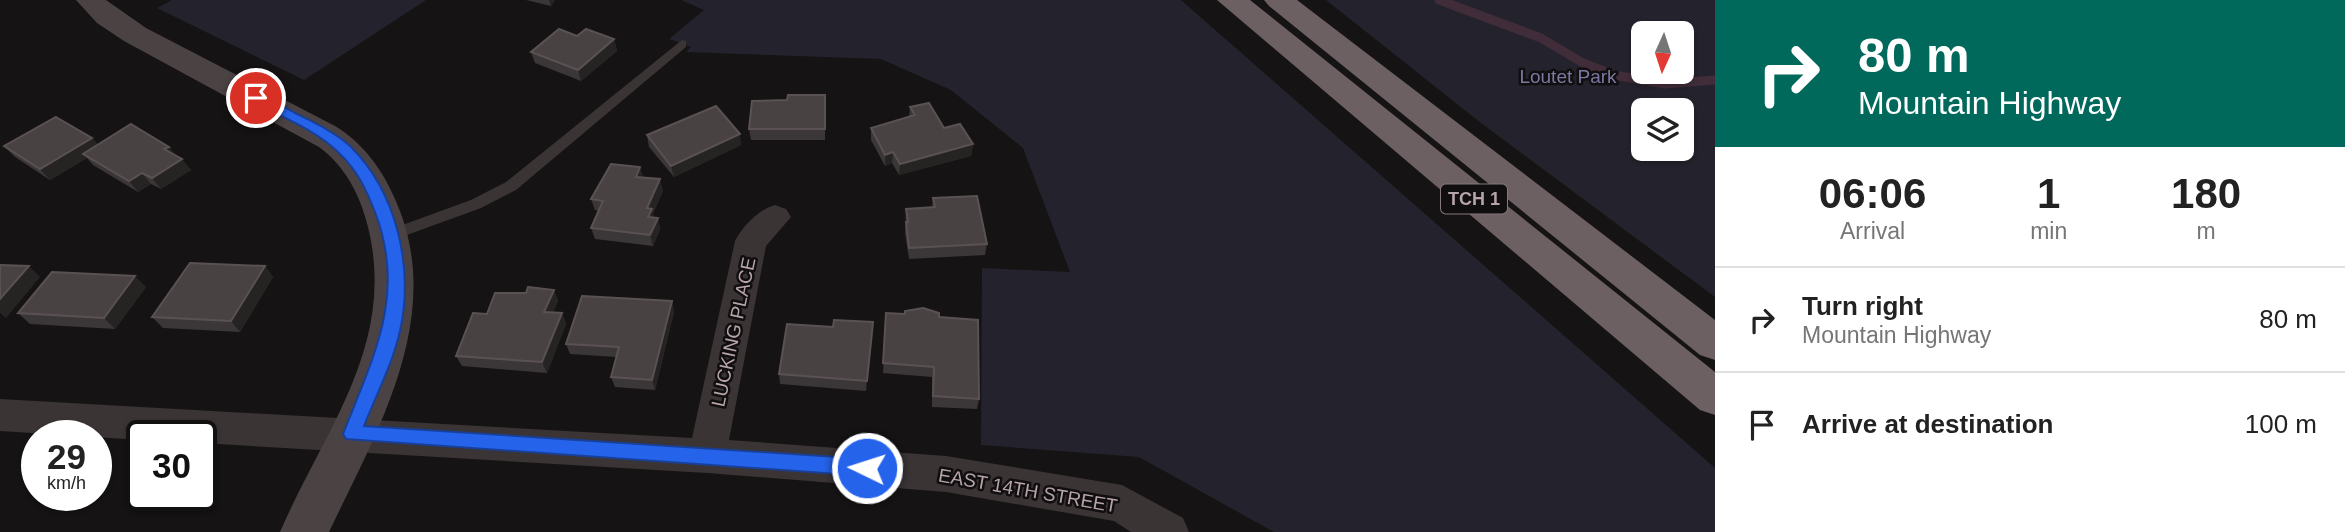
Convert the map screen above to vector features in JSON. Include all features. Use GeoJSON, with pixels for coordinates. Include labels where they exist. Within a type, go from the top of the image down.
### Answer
{"type":"FeatureCollection","features":[{"type":"Feature","properties":{"kind":"highway","name":"TCH 1"},"geometry":{"type":"LineString","coordinates":[[1232,0],[1715,397]]}},
{"type":"Feature","properties":{"kind":"highway","name":"TCH 1"},"geometry":{"type":"LineString","coordinates":[[1279,0],[1715,343]]}},
{"type":"Feature","properties":{"kind":"highway"},"geometry":{"type":"LineString","coordinates":[[1308,0],[1391,89]]}},
{"type":"Feature","properties":{"kind":"main road"},"geometry":{"type":"LineString","coordinates":[[91,0],[94,6],[138,36],[304,123],[343,148],[369,178],[391,235],[397,266],[397,295],[391,332],[352,434],[304,532]]}},
{"type":"Feature","properties":{"kind":"street","name":"LUCKING PLACE"},"geometry":{"type":"LineString","coordinates":[[707,456],[751,240],[775,217]]}},
{"type":"Feature","properties":{"kind":"street","name":"EAST 14TH STREET"},"geometry":{"type":"LineString","coordinates":[[0,415],[707,456],[946,474],[1122,504],[1168,532]]}},
{"type":"Feature","properties":{"kind":"lane"},"geometry":{"type":"LineString","coordinates":[[391,235],[477,204],[511,186],[682,44]]}},
{"type":"Feature","properties":{"kind":"green space"},"geometry":{"type":"Polygon","coordinates":[[[172,0],[426,0],[304,80],[157,8],[172,0]]]}},
{"type":"Feature","properties":{"kind":"green space"},"geometry":{"type":"Polygon","coordinates":[[[681,0],[1181,0],[1715,468],[1715,532],[1274,532],[1139,457],[981,445],[982,268],[1070,272],[1023,148],[951,90],[881,59],[686,52],[691,47],[669,39],[704,10],[681,0]]]}},
{"type":"Feature","properties":{"kind":"green space","name":"Loutet Park"},"geometry":{"type":"Polygon","coordinates":[[[1326,0],[1715,0],[1715,297],[1481,123],[1326,0]]]}},
{"type":"Feature","properties":{"kind":"building"},"geometry":{"type":"Polygon","coordinates":[[[559,29],[577,36],[586,29],[614,39],[578,70],[531,52],[559,29]]]}},
{"type":"Feature","properties":{"kind":"building"},"geometry":{"type":"Polygon","coordinates":[[[788,95],[825,95],[825,129],[749,129],[752,101],[787,100],[788,95]]]}},
{"type":"Feature","properties":{"kind":"building"},"geometry":{"type":"Polygon","coordinates":[[[929,103],[944,128],[960,124],[973,144],[900,164],[893,152],[885,155],[871,128],[915,115],[910,107],[929,103]]]}},
{"type":"Feature","properties":{"kind":"building"},"geometry":{"type":"Polygon","coordinates":[[[716,106],[740,134],[671,166],[647,135],[716,106]]]}},
{"type":"Feature","properties":{"kind":"building"},"geometry":{"type":"Polygon","coordinates":[[[56,117],[92,138],[40,169],[4,146],[56,117]]]}},
{"type":"Feature","properties":{"kind":"building"},"geometry":{"type":"Polygon","coordinates":[[[131,124],[169,147],[164,149],[182,159],[152,178],[142,173],[129,181],[83,154],[131,124]]]}},
{"type":"Feature","properties":{"kind":"building"},"geometry":{"type":"Polygon","coordinates":[[[611,164],[640,167],[636,177],[660,179],[647,208],[652,209],[648,217],[658,218],[650,235],[591,228],[603,201],[591,199],[611,164]]]}},
{"type":"Feature","properties":{"kind":"building"},"geometry":{"type":"Polygon","coordinates":[[[977,196],[987,244],[909,248],[906,209],[935,207],[933,198],[977,196]]]}},
{"type":"Feature","properties":{"kind":"building"},"geometry":{"type":"Polygon","coordinates":[[[190,263],[265,266],[231,321],[152,317],[190,263]]]}},
{"type":"Feature","properties":{"kind":"building"},"geometry":{"type":"Polygon","coordinates":[[[0,265],[29,266],[0,299],[0,265]]]}},
{"type":"Feature","properties":{"kind":"building"},"geometry":{"type":"Polygon","coordinates":[[[52,272],[135,276],[104,318],[18,313],[52,272]]]}},
{"type":"Feature","properties":{"kind":"building"},"geometry":{"type":"Polygon","coordinates":[[[528,287],[554,290],[544,312],[562,313],[542,362],[456,356],[473,313],[487,314],[495,293],[526,293],[528,287]]]}},
{"type":"Feature","properties":{"kind":"building"},"geometry":{"type":"Polygon","coordinates":[[[582,296],[672,301],[652,380],[611,377],[619,347],[566,344],[582,296]]]}},
{"type":"Feature","properties":{"kind":"building"},"geometry":{"type":"Polygon","coordinates":[[[923,308],[939,313],[939,317],[978,320],[979,399],[933,396],[934,367],[883,363],[886,313],[905,314],[905,311],[923,308]]]}},
{"type":"Feature","properties":{"kind":"building"},"geometry":{"type":"Polygon","coordinates":[[[834,320],[873,322],[867,381],[779,374],[787,324],[833,327],[834,320]]]}},
{"type":"Feature","properties":{"kind":"waterway"},"geometry":{"type":"LineString","coordinates":[[1439,0],[1541,38],[1583,63],[1614,75],[1665,84],[1715,80]]}},
{"type":"Feature","properties":{"kind":"route"},"geometry":{"type":"LineString","coordinates":[[256,98],[304,123],[343,148],[369,178],[391,235],[397,266],[397,295],[391,332],[352,434],[867,468]]}}]}
